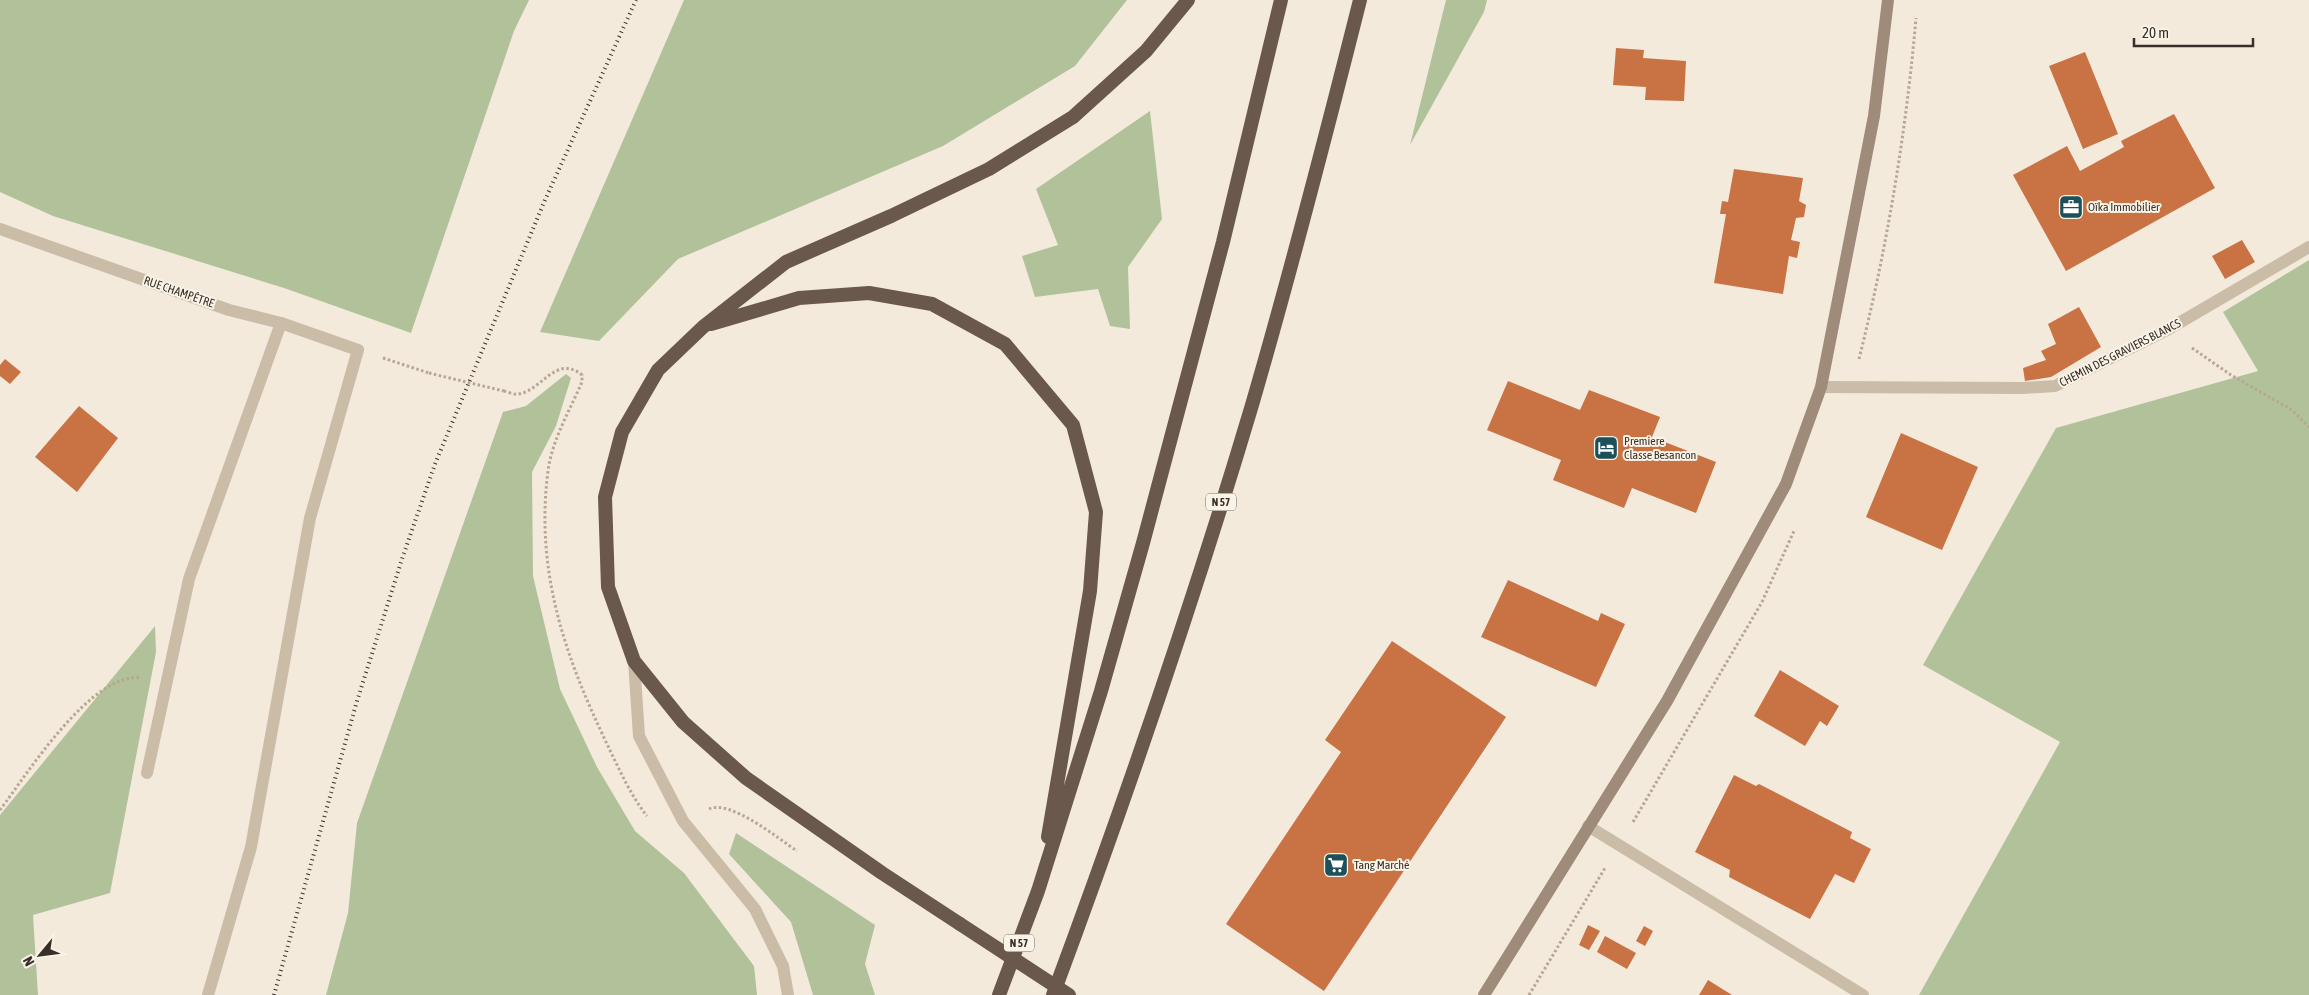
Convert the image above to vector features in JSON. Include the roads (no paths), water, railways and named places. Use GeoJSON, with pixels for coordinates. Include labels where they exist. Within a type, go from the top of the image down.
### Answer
{"type":"FeatureCollection","features":[{"type":"Feature","properties":{"kind":"highway"},"geometry":{"type":"LineString","coordinates":[[1069,995],[882,873],[746,778],[683,722],[634,661],[608,587],[605,497],[622,432],[658,370],[703,326],[786,262],[891,216],[989,169],[1073,117],[1146,51],[1188,0]]}},
{"type":"Feature","properties":{"kind":"highway","name":"N 57"},"geometry":{"type":"LineString","coordinates":[[999,995],[1038,891],[1101,692],[1144,543],[1223,242],[1280,0]]}},
{"type":"Feature","properties":{"kind":"highway","name":"N 57"},"geometry":{"type":"LineString","coordinates":[[1053,995],[1155,705],[1248,415],[1294,257],[1360,0]]}},
{"type":"Feature","properties":{"kind":"highway"},"geometry":{"type":"LineString","coordinates":[[703,326],[799,298],[869,293],[932,304],[1005,344],[1073,425],[1096,512],[1090,591],[1038,891]]}},
{"type":"Feature","properties":{"kind":"main road"},"geometry":{"type":"LineString","coordinates":[[1484,995],[1667,701],[1786,484],[1821,387],[1874,116],[1888,0]]}},
{"type":"Feature","properties":{"kind":"street","name":"RUE CHAMPÊTRE"},"geometry":{"type":"LineString","coordinates":[[0,229],[229,310],[281,323],[358,350],[310,518],[250,847],[208,995]]}},
{"type":"Feature","properties":{"kind":"street","name":"CHEMIN DES GRAVIERS BLANCS"},"geometry":{"type":"LineString","coordinates":[[1821,387],[2023,388],[2055,386],[2167,330],[2309,247]]}},
{"type":"Feature","properties":{"kind":"street"},"geometry":{"type":"LineString","coordinates":[[147,773],[189,579],[281,323]]}},
{"type":"Feature","properties":{"kind":"street"},"geometry":{"type":"LineString","coordinates":[[634,661],[639,736],[683,821],[755,909],[783,966],[788,995]]}},
{"type":"Feature","properties":{"kind":"street"},"geometry":{"type":"LineString","coordinates":[[1588,826],[1864,995]]}},
{"type":"Feature","properties":{"kind":"railway"},"geometry":{"type":"LineString","coordinates":[[274,995],[357,701],[403,556],[435,464],[545,200],[636,0]]}},
{"type":"Feature","properties":{"kind":"place","name":"Oïka Immobilier"},"geometry":{"type":"Point","coordinates":[2071,207]}},
{"type":"Feature","properties":{"kind":"place","name":"Premiere Classe Besancon"},"geometry":{"type":"Point","coordinates":[1606,448]}},
{"type":"Feature","properties":{"kind":"place","name":"Tang Marché"},"geometry":{"type":"Point","coordinates":[1336,865]}}]}
